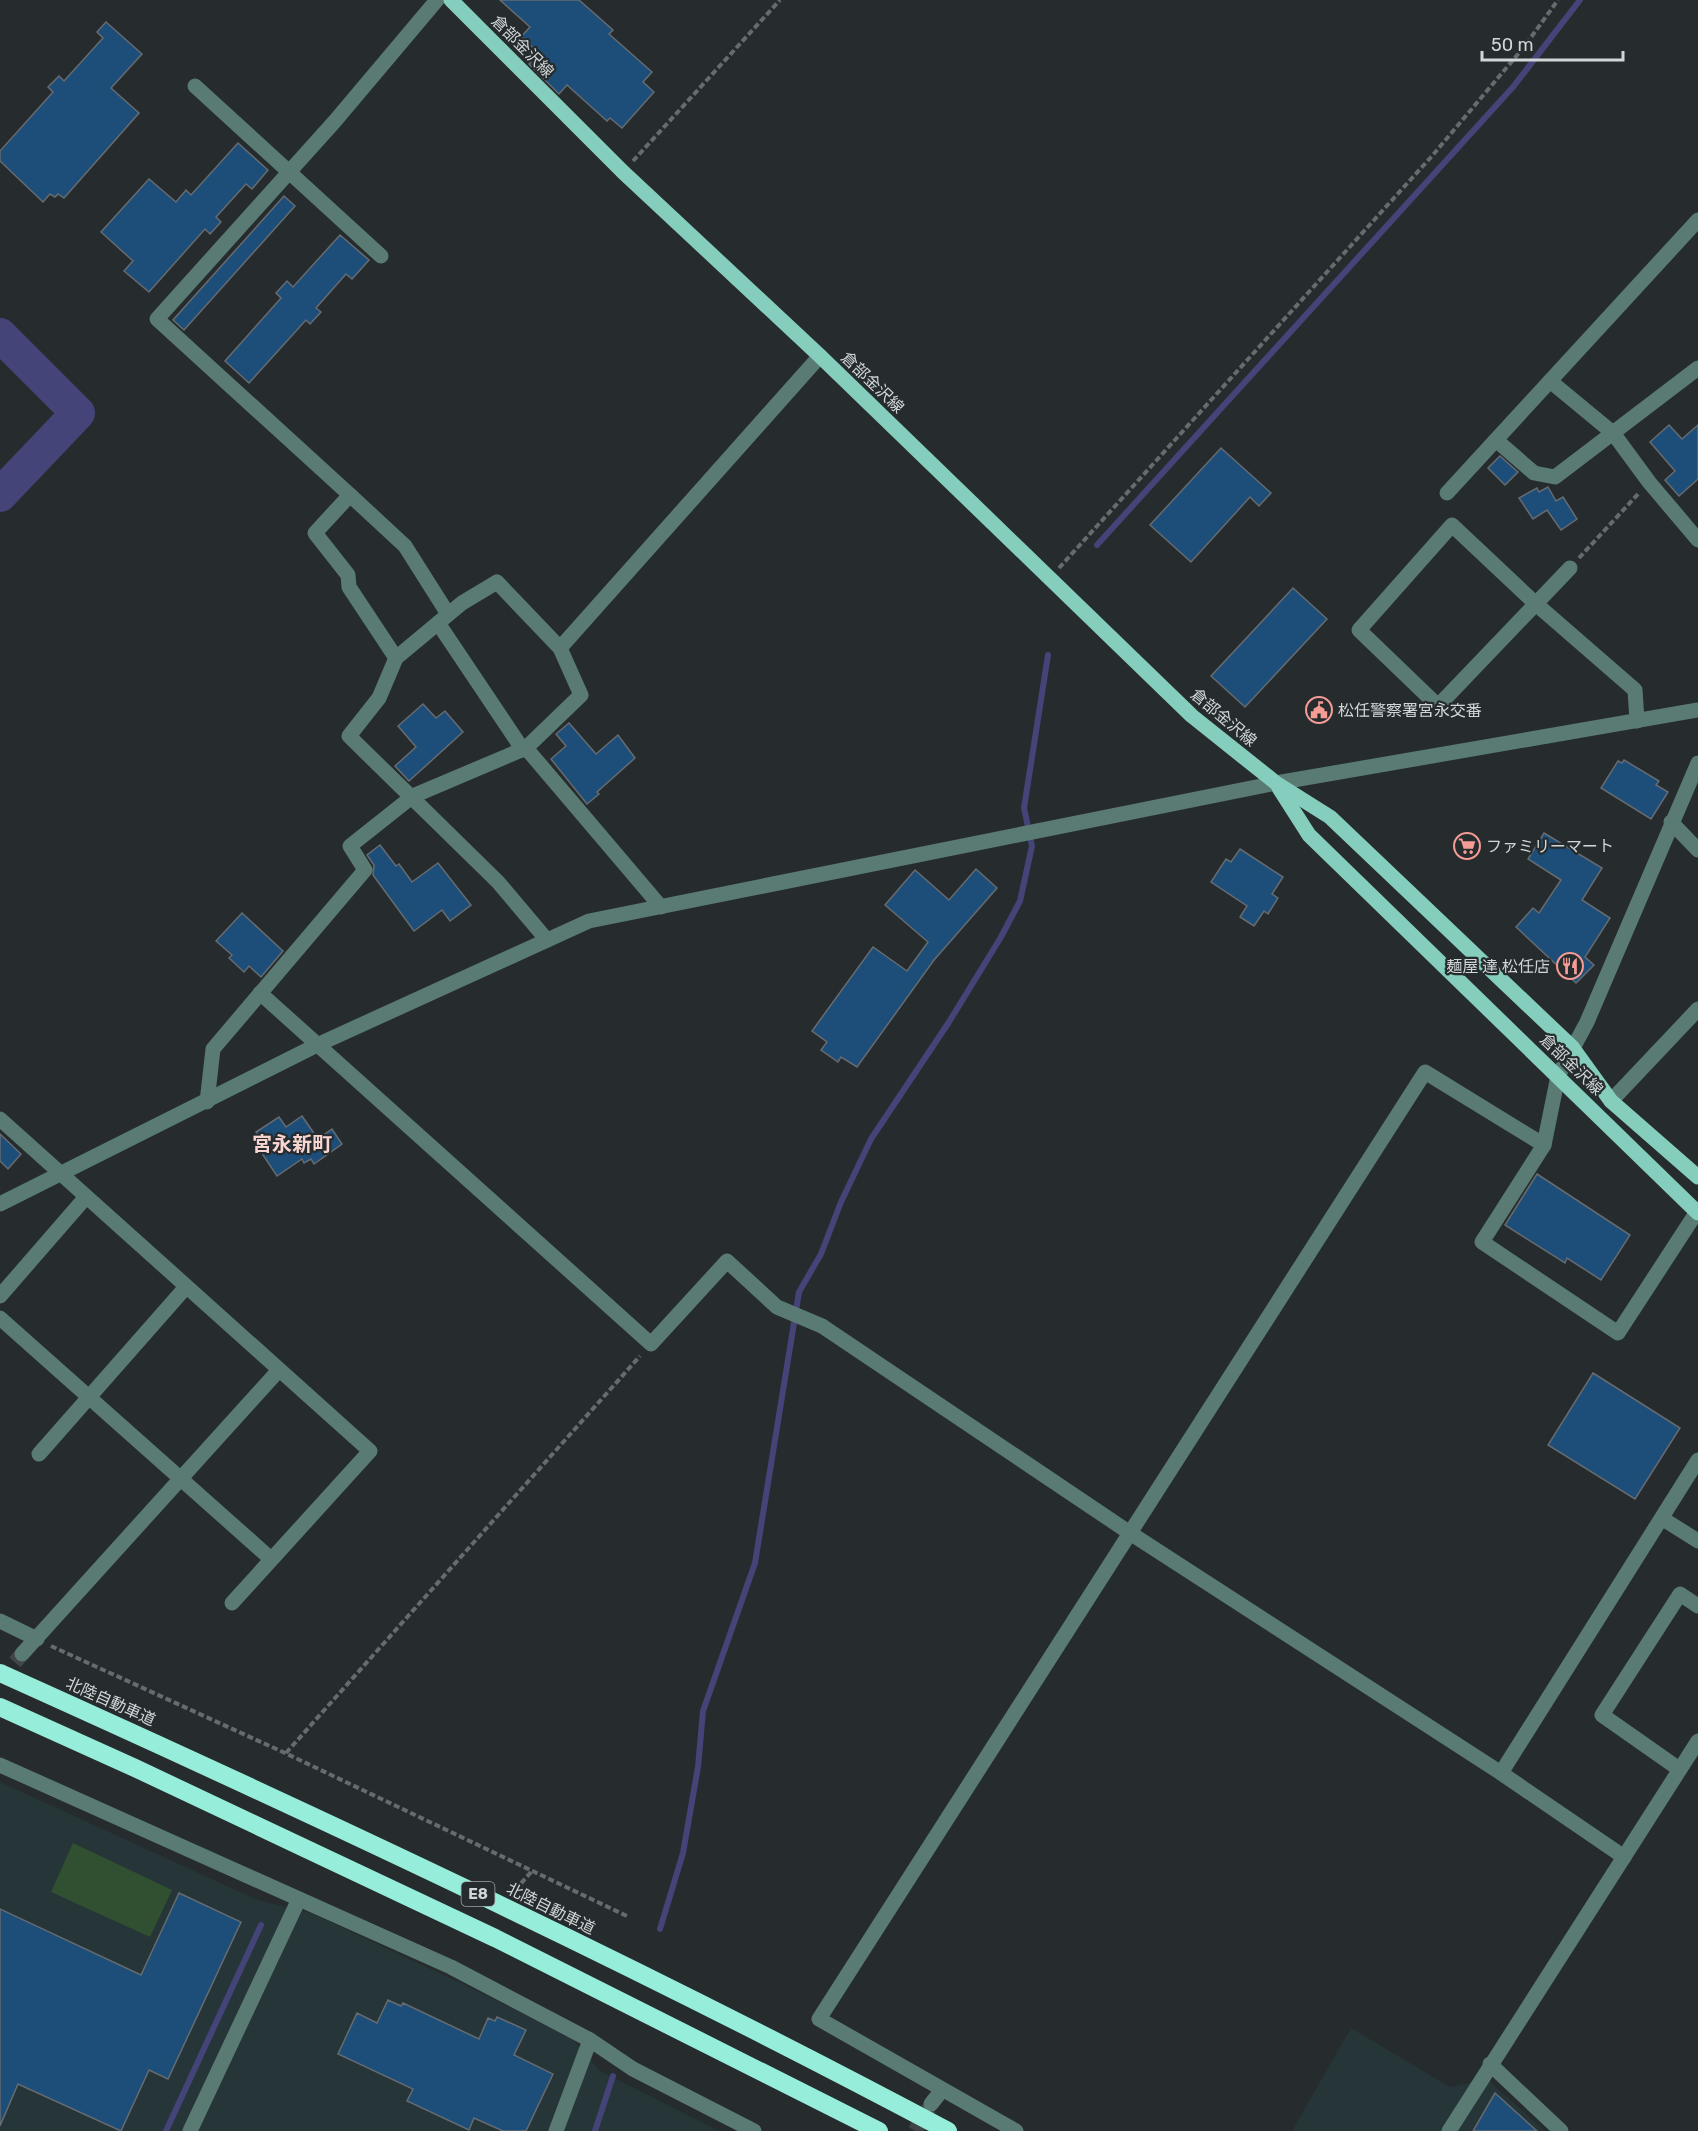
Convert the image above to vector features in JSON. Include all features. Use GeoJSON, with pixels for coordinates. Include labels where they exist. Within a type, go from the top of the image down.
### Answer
{"type":"FeatureCollection","features":[{"type":"Feature","properties":{"kind":"highway","name":"北陸自動車道"},"geometry":{"type":"LineString","coordinates":[[0,1673],[510,1909],[706,2006],[948,2131]]}},
{"type":"Feature","properties":{"kind":"highway","name":"E8"},"geometry":{"type":"LineString","coordinates":[[0,1707],[135,1768],[495,1938],[879,2131]]}},
{"type":"Feature","properties":{"kind":"main road","name":"倉部金沢線"},"geometry":{"type":"LineString","coordinates":[[452,0],[623,172],[820,356],[1192,716],[1276,783],[1330,817],[1572,1047],[1611,1101],[1698,1177]]}},
{"type":"Feature","properties":{"kind":"main road","name":"倉部金沢線"},"geometry":{"type":"LineString","coordinates":[[1276,783],[1309,835],[1698,1212]]}},
{"type":"Feature","properties":{"kind":"street"},"geometry":{"type":"LineString","coordinates":[[437,0],[289,172],[157,319],[405,546],[443,618],[524,749],[661,907]]}},
{"type":"Feature","properties":{"kind":"street"},"geometry":{"type":"LineString","coordinates":[[195,86],[381,256]]}},
{"type":"Feature","properties":{"kind":"street"},"geometry":{"type":"LineString","coordinates":[[1447,493],[1698,220]]}},
{"type":"Feature","properties":{"kind":"street"},"geometry":{"type":"LineString","coordinates":[[560,648],[820,356]]}},
{"type":"Feature","properties":{"kind":"street"},"geometry":{"type":"LineString","coordinates":[[1496,440],[1534,473],[1555,477],[1698,368]]}},
{"type":"Feature","properties":{"kind":"street"},"geometry":{"type":"LineString","coordinates":[[1550,381],[1613,433],[1649,482],[1698,540]]}},
{"type":"Feature","properties":{"kind":"street"},"geometry":{"type":"LineString","coordinates":[[350,495],[315,533],[348,575],[349,587],[396,658]]}},
{"type":"Feature","properties":{"kind":"street"},"geometry":{"type":"LineString","coordinates":[[1570,568],[1536,604],[1438,706],[1359,630],[1452,525],[1536,604],[1635,690],[1637,721]]}},
{"type":"Feature","properties":{"kind":"street"},"geometry":{"type":"LineString","coordinates":[[207,1102],[213,1049],[364,870],[350,846],[413,796],[524,749],[581,695],[560,648],[497,582],[443,618],[396,658],[378,698],[350,735],[413,796],[498,882],[547,940]]}},
{"type":"Feature","properties":{"kind":"street"},"geometry":{"type":"LineString","coordinates":[[0,1204],[317,1045],[589,921],[1276,783],[1698,710]]}},
{"type":"Feature","properties":{"kind":"street"},"geometry":{"type":"LineString","coordinates":[[1698,763],[1587,1022],[1558,1076],[1544,1145],[1482,1242],[1618,1333],[1698,1212]]}},
{"type":"Feature","properties":{"kind":"street"},"geometry":{"type":"LineString","coordinates":[[1671,822],[1696,845]]}},
{"type":"Feature","properties":{"kind":"street"},"geometry":{"type":"LineString","coordinates":[[260,993],[651,1344],[727,1261],[777,1307],[822,1326],[1130,1533],[1501,1773],[1624,1857]]}},
{"type":"Feature","properties":{"kind":"street"},"geometry":{"type":"LineString","coordinates":[[1611,1101],[1698,1009]]}},
{"type":"Feature","properties":{"kind":"street"},"geometry":{"type":"LineString","coordinates":[[1016,2131],[819,2019],[1425,1072],[1544,1145]]}},
{"type":"Feature","properties":{"kind":"street"},"geometry":{"type":"LineString","coordinates":[[0,1119],[370,1451],[232,1603]]}},
{"type":"Feature","properties":{"kind":"street"},"geometry":{"type":"LineString","coordinates":[[0,1296],[86,1197]]}},
{"type":"Feature","properties":{"kind":"street"},"geometry":{"type":"LineString","coordinates":[[39,1454],[186,1287]]}},
{"type":"Feature","properties":{"kind":"street"},"geometry":{"type":"LineString","coordinates":[[0,1318],[271,1559]]}},
{"type":"Feature","properties":{"kind":"street"},"geometry":{"type":"LineString","coordinates":[[22,1654],[182,1480],[279,1370]]}},
{"type":"Feature","properties":{"kind":"street"},"geometry":{"type":"LineString","coordinates":[[1501,1773],[1698,1461]]}},
{"type":"Feature","properties":{"kind":"street"},"geometry":{"type":"LineString","coordinates":[[1663,1519],[1698,1541]]}},
{"type":"Feature","properties":{"kind":"street"},"geometry":{"type":"LineString","coordinates":[[1679,1769],[1602,1716],[1680,1594],[1698,1606]]}},
{"type":"Feature","properties":{"kind":"street"},"geometry":{"type":"LineString","coordinates":[[0,1621],[37,1639]]}},
{"type":"Feature","properties":{"kind":"street"},"geometry":{"type":"LineString","coordinates":[[1449,2131],[1698,1741]]}},
{"type":"Feature","properties":{"kind":"street"},"geometry":{"type":"LineString","coordinates":[[0,1765],[451,1967],[590,2040],[633,2069],[754,2131]]}},
{"type":"Feature","properties":{"kind":"street"},"geometry":{"type":"LineString","coordinates":[[190,2131],[299,1899]]}},
{"type":"Feature","properties":{"kind":"street"},"geometry":{"type":"LineString","coordinates":[[556,2131],[590,2040]]}},
{"type":"Feature","properties":{"kind":"street"},"geometry":{"type":"LineString","coordinates":[[1490,2064],[1561,2131]]}},
{"type":"Feature","properties":{"kind":"street"},"geometry":{"type":"LineString","coordinates":[[931,2104],[942,2090]]}},
{"type":"Feature","properties":{"kind":"path"},"geometry":{"type":"LineString","coordinates":[[623,172],[780,0]]}},
{"type":"Feature","properties":{"kind":"path"},"geometry":{"type":"LineString","coordinates":[[1050,577],[1432,156],[1524,47],[1558,0]]}},
{"type":"Feature","properties":{"kind":"path"},"geometry":{"type":"LineString","coordinates":[[1570,568],[1649,482]]}},
{"type":"Feature","properties":{"kind":"path"},"geometry":{"type":"LineString","coordinates":[[285,1753],[651,1344]]}},
{"type":"Feature","properties":{"kind":"path"},"geometry":{"type":"LineString","coordinates":[[37,1639],[285,1753],[629,1917]]}},
{"type":"Feature","properties":{"kind":"path"},"geometry":{"type":"LineString","coordinates":[[515,1890],[532,1871]]}},
{"type":"Feature","properties":{"kind":"shaded area"},"geometry":{"type":"Polygon","coordinates":[[[0,1782],[257,1900],[311,1913],[467,1986],[572,2038],[600,2071],[719,2131],[0,2131],[0,1782]]]}},
{"type":"Feature","properties":{"kind":"shaded area"},"geometry":{"type":"Polygon","coordinates":[[[1351,2028],[1450,2087],[1487,2079],[1545,2131],[1292,2131],[1351,2028]]]}},
{"type":"Feature","properties":{"kind":"green space"},"geometry":{"type":"Polygon","coordinates":[[[73,1843],[172,1890],[150,1937],[51,1892],[73,1843]]]}},
{"type":"Feature","properties":{"kind":"building"},"geometry":{"type":"Polygon","coordinates":[[[500,0],[579,0],[613,30],[609,34],[652,72],[643,82],[654,92],[622,128],[610,118],[607,121],[567,85],[559,94],[529,64],[539,53],[521,37],[530,27],[500,0]]]}},
{"type":"Feature","properties":{"kind":"building"},"geometry":{"type":"Polygon","coordinates":[[[106,22],[142,54],[111,88],[139,113],[64,198],[58,194],[55,197],[50,194],[43,202],[0,161],[0,151],[53,92],[48,87],[59,76],[64,81],[103,38],[97,32],[106,22]]]}},
{"type":"Feature","properties":{"kind":"building"},"geometry":{"type":"Polygon","coordinates":[[[238,143],[268,170],[252,189],[246,184],[216,217],[221,222],[210,234],[205,229],[149,292],[124,271],[133,261],[101,232],[149,179],[176,202],[186,190],[191,195],[238,143]]]}},
{"type":"Feature","properties":{"kind":"building"},"geometry":{"type":"Polygon","coordinates":[[[284,196],[295,206],[184,330],[173,320],[284,196]]]}},
{"type":"Feature","properties":{"kind":"building"},"geometry":{"type":"Polygon","coordinates":[[[340,235],[369,260],[352,279],[346,274],[316,308],[321,312],[310,324],[306,320],[249,383],[225,361],[281,298],[276,293],[287,281],[293,287],[340,235]]]}},
{"type":"Feature","properties":{"kind":"building"},"geometry":{"type":"Polygon","coordinates":[[[1669,425],[1682,439],[1698,425],[1698,479],[1679,496],[1665,480],[1675,471],[1650,442],[1669,425]]]}},
{"type":"Feature","properties":{"kind":"building"},"geometry":{"type":"Polygon","coordinates":[[[1221,448],[1271,493],[1259,506],[1250,497],[1191,562],[1150,525],[1221,448]]]}},
{"type":"Feature","properties":{"kind":"building"},"geometry":{"type":"Polygon","coordinates":[[[1500,456],[1518,472],[1505,485],[1488,468],[1500,456]]]}},
{"type":"Feature","properties":{"kind":"building"},"geometry":{"type":"Polygon","coordinates":[[[1548,487],[1556,501],[1563,497],[1577,519],[1561,530],[1547,510],[1533,519],[1519,498],[1537,488],[1539,492],[1548,487]]]}},
{"type":"Feature","properties":{"kind":"building"},"geometry":{"type":"Polygon","coordinates":[[[1293,588],[1327,619],[1245,707],[1211,676],[1293,588]]]}},
{"type":"Feature","properties":{"kind":"building"},"geometry":{"type":"Polygon","coordinates":[[[423,704],[436,718],[445,711],[463,732],[409,781],[395,766],[416,747],[398,726],[423,704]]]}},
{"type":"Feature","properties":{"kind":"building"},"geometry":{"type":"Polygon","coordinates":[[[569,723],[596,754],[618,735],[635,758],[587,804],[551,759],[566,746],[556,734],[569,723]]]}},
{"type":"Feature","properties":{"kind":"building"},"geometry":{"type":"Polygon","coordinates":[[[1624,760],[1659,781],[1656,785],[1668,792],[1651,819],[1601,788],[1618,761],[1622,763],[1624,760]]]}},
{"type":"Feature","properties":{"kind":"building"},"geometry":{"type":"Polygon","coordinates":[[[1544,833],[1602,868],[1582,900],[1610,918],[1585,957],[1594,965],[1576,983],[1516,927],[1533,908],[1539,913],[1561,880],[1528,859],[1544,833]]]}},
{"type":"Feature","properties":{"kind":"building"},"geometry":{"type":"Polygon","coordinates":[[[380,845],[396,866],[399,864],[412,882],[438,863],[471,905],[450,921],[442,910],[414,931],[373,875],[374,865],[367,855],[380,845]]]}},
{"type":"Feature","properties":{"kind":"building"},"geometry":{"type":"Polygon","coordinates":[[[1240,849],[1283,877],[1272,894],[1278,898],[1268,914],[1264,911],[1254,926],[1240,917],[1247,906],[1211,882],[1226,859],[1231,862],[1240,849]]]}},
{"type":"Feature","properties":{"kind":"building"},"geometry":{"type":"Polygon","coordinates":[[[976,869],[997,888],[934,960],[857,1067],[841,1057],[838,1062],[821,1050],[827,1042],[812,1031],[873,947],[907,971],[928,942],[885,905],[915,870],[949,900],[976,869]]]}},
{"type":"Feature","properties":{"kind":"building"},"geometry":{"type":"Polygon","coordinates":[[[242,913],[283,951],[261,977],[249,966],[244,972],[229,958],[232,955],[216,941],[242,913]]]}},
{"type":"Feature","properties":{"kind":"building"},"geometry":{"type":"Polygon","coordinates":[[[302,1116],[318,1139],[332,1129],[342,1144],[314,1164],[311,1159],[304,1163],[302,1159],[277,1176],[261,1152],[267,1148],[256,1132],[279,1117],[286,1127],[302,1116]]]}},
{"type":"Feature","properties":{"kind":"building"},"geometry":{"type":"Polygon","coordinates":[[[0,1134],[21,1154],[8,1169],[0,1161],[0,1134]]]}},
{"type":"Feature","properties":{"kind":"building"},"geometry":{"type":"Polygon","coordinates":[[[1537,1174],[1630,1235],[1601,1280],[1567,1258],[1565,1263],[1505,1225],[1537,1174]]]}},
{"type":"Feature","properties":{"kind":"building"},"geometry":{"type":"Polygon","coordinates":[[[1593,1373],[1680,1428],[1635,1499],[1548,1445],[1593,1373]]]}},
{"type":"Feature","properties":{"kind":"building"},"geometry":{"type":"Polygon","coordinates":[[[179,1893],[241,1922],[168,2079],[149,2070],[121,2131],[18,2084],[0,2126],[0,1909],[141,1975],[179,1893]]]}},
{"type":"Feature","properties":{"kind":"building"},"geometry":{"type":"Polygon","coordinates":[[[388,2000],[401,2006],[403,2003],[479,2039],[488,2018],[495,2021],[497,2017],[526,2030],[514,2055],[553,2074],[526,2131],[503,2131],[474,2118],[469,2130],[407,2101],[413,2089],[338,2054],[357,2013],[377,2023],[388,2000]]]}},
{"type":"Feature","properties":{"kind":"building"},"geometry":{"type":"Polygon","coordinates":[[[1495,2093],[1537,2131],[1473,2131],[1495,2093]]]}},
{"type":"Feature","properties":{"kind":"waterway"},"geometry":{"type":"LineString","coordinates":[[1097,545],[1513,87],[1580,0]]}},
{"type":"Feature","properties":{"kind":"waterway"},"geometry":{"type":"LineString","coordinates":[[0,335],[78,413],[0,495]]}},
{"type":"Feature","properties":{"kind":"waterway"},"geometry":{"type":"LineString","coordinates":[[660,1929],[683,1853],[698,1767],[703,1711],[755,1563],[799,1292],[821,1254],[841,1202],[871,1139],[949,1022],[1001,937],[1020,901],[1032,846],[1024,808],[1048,655]]}},
{"type":"Feature","properties":{"kind":"waterway"},"geometry":{"type":"LineString","coordinates":[[166,2131],[261,1925]]}},
{"type":"Feature","properties":{"kind":"waterway"},"geometry":{"type":"LineString","coordinates":[[595,2131],[613,2076]]}},
{"type":"Feature","properties":{"kind":"tunnel"},"geometry":{"type":"LineString","coordinates":[[0,1680],[22,1654]]}},
{"type":"Feature","properties":{"kind":"tunnel"},"geometry":{"type":"LineString","coordinates":[[915,2131],[929,2108]]}},
{"type":"Feature","properties":{"kind":"place","name":"松任警察署宮永交番"},"geometry":{"type":"Point","coordinates":[1319,710]}},
{"type":"Feature","properties":{"kind":"place","name":"ファミリーマート"},"geometry":{"type":"Point","coordinates":[1467,846]}},
{"type":"Feature","properties":{"kind":"place","name":"麺屋 達 松任店"},"geometry":{"type":"Point","coordinates":[1570,966]}},
{"type":"Feature","properties":{"kind":"district","name":"宮永新町"},"geometry":{"type":"Point","coordinates":[292,1144]}}]}
